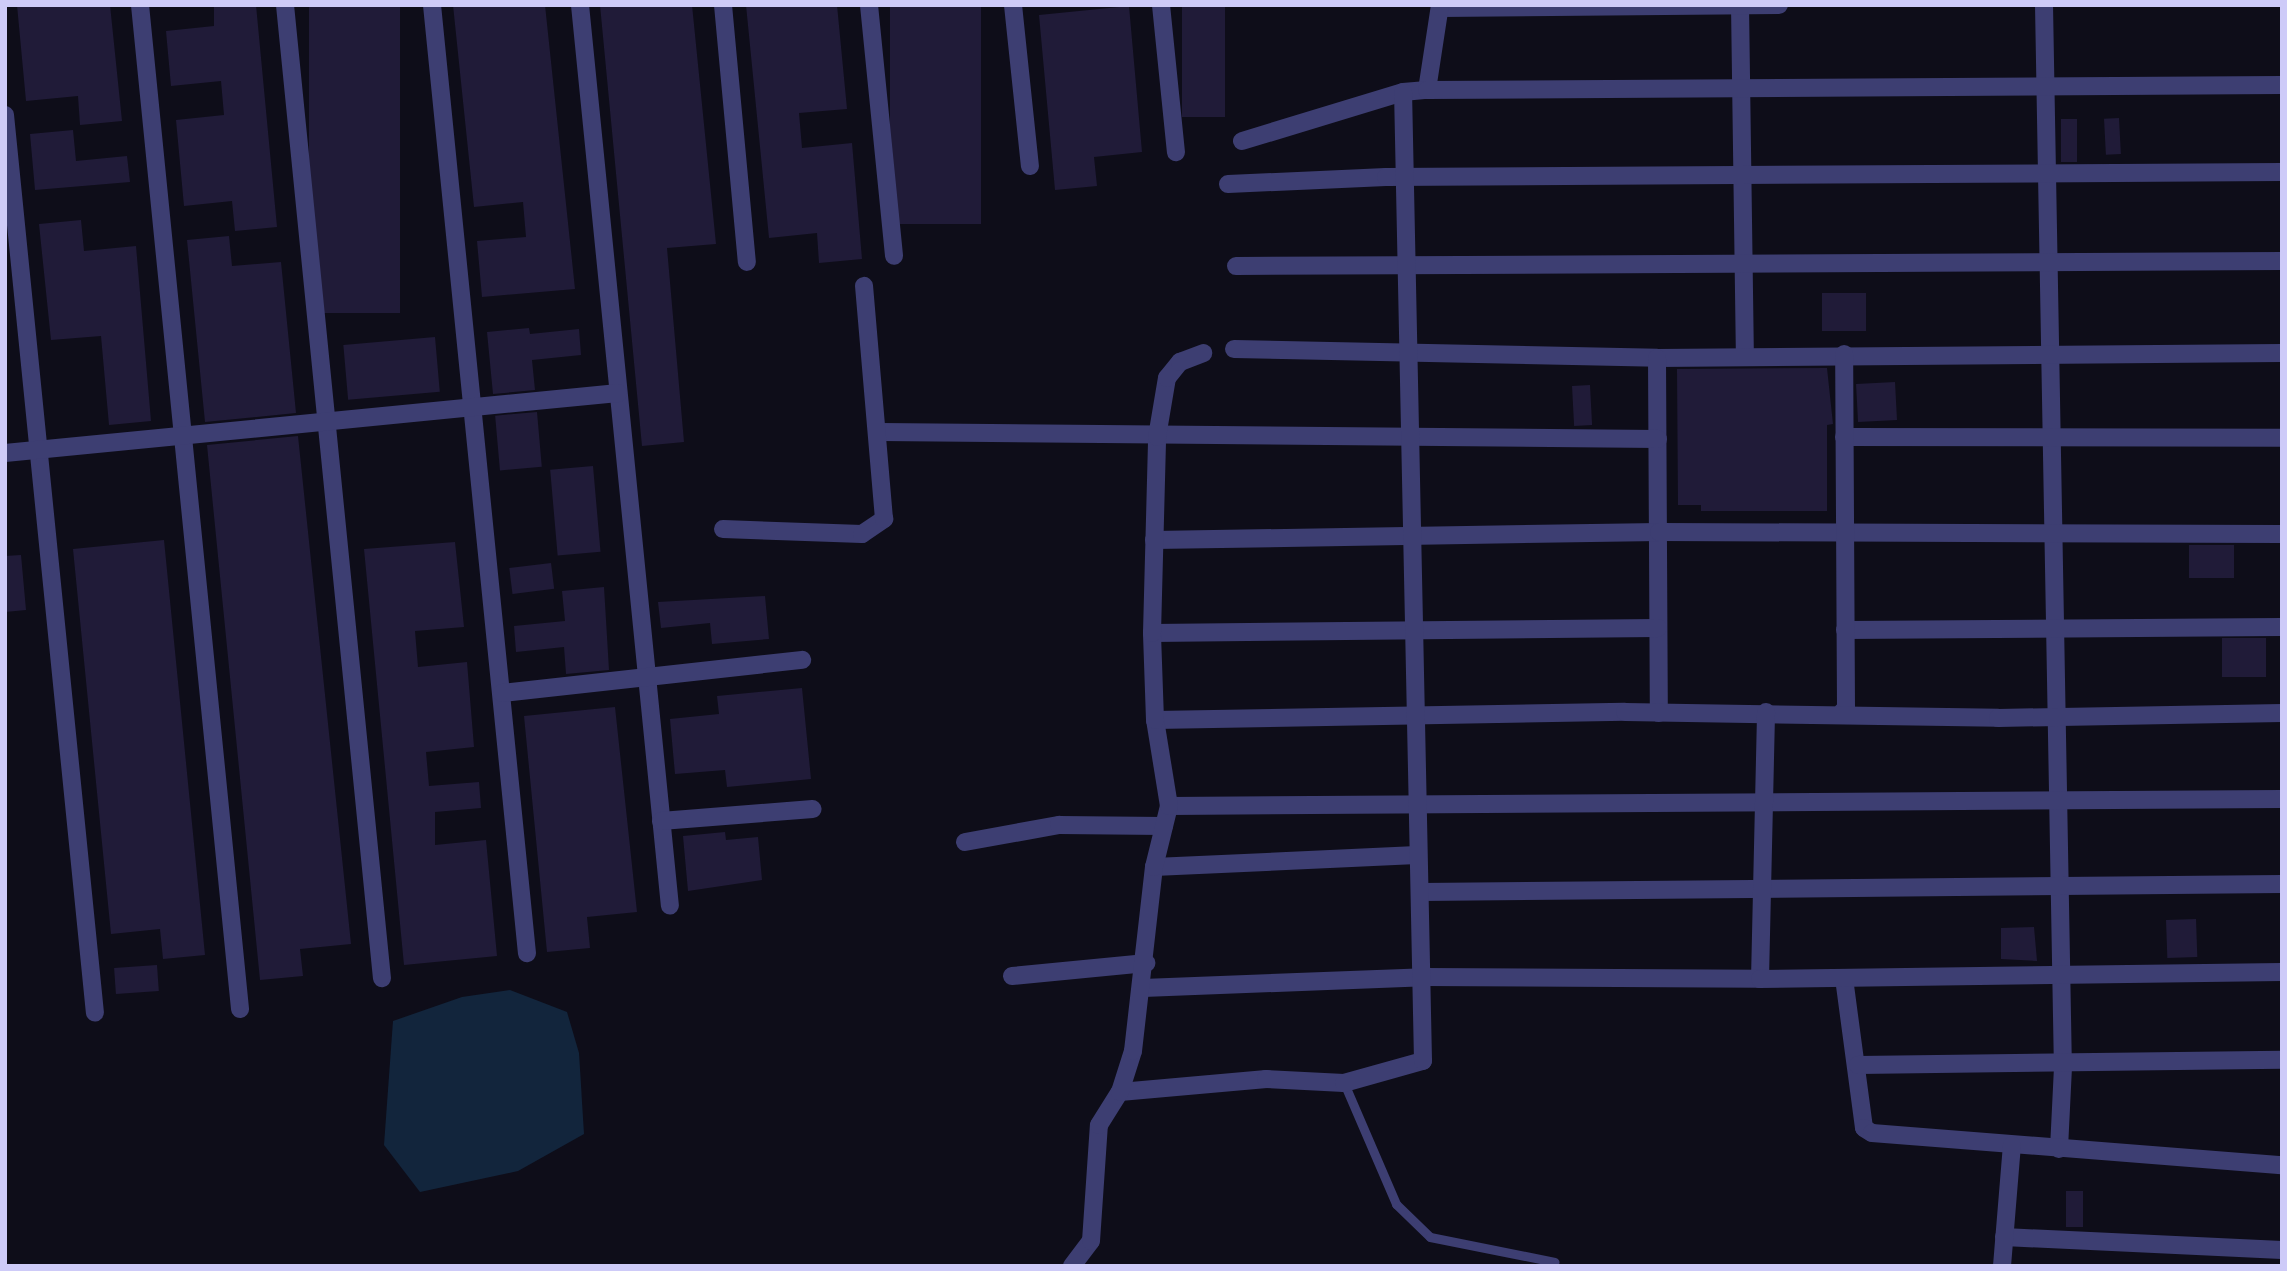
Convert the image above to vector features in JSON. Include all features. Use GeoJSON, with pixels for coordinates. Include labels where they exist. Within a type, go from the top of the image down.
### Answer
{"type":"FeatureCollection","features":[{"type":"Feature","properties":{"kind":"street"},"geometry":{"type":"LineString","coordinates":[[140,5],[240,1009]]}},
{"type":"Feature","properties":{"kind":"street"},"geometry":{"type":"LineString","coordinates":[[285,5],[382,978]]}},
{"type":"Feature","properties":{"kind":"street"},"geometry":{"type":"LineString","coordinates":[[432,5],[527,953]]}},
{"type":"Feature","properties":{"kind":"street"},"geometry":{"type":"LineString","coordinates":[[580,5],[670,906]]}},
{"type":"Feature","properties":{"kind":"street"},"geometry":{"type":"LineString","coordinates":[[723,5],[747,262]]}},
{"type":"Feature","properties":{"kind":"street"},"geometry":{"type":"LineString","coordinates":[[869,5],[894,256]]}},
{"type":"Feature","properties":{"kind":"street"},"geometry":{"type":"LineString","coordinates":[[1013,5],[1030,166]]}},
{"type":"Feature","properties":{"kind":"street"},"geometry":{"type":"LineString","coordinates":[[1161,5],[1175,152]]}},
{"type":"Feature","properties":{"kind":"street"},"geometry":{"type":"LineString","coordinates":[[1427,90],[1440,7],[1779,5]]}},
{"type":"Feature","properties":{"kind":"street"},"geometry":{"type":"LineString","coordinates":[[2044,5],[2059,975],[2063,1067],[2059,1149]]}},
{"type":"Feature","properties":{"kind":"street"},"geometry":{"type":"LineString","coordinates":[[1740,6],[1745,354]]}},
{"type":"Feature","properties":{"kind":"street"},"geometry":{"type":"LineString","coordinates":[[1242,141],[1403,92],[1427,90],[1741,91],[2282,85]]}},
{"type":"Feature","properties":{"kind":"street"},"geometry":{"type":"LineString","coordinates":[[1120,1092],[1266,1079],[1344,1083],[1423,1061],[1421,892],[1414,806],[1418,717],[1411,537],[1403,92]]}},
{"type":"Feature","properties":{"kind":"street"},"geometry":{"type":"LineString","coordinates":[[5,115],[95,1013]]}},
{"type":"Feature","properties":{"kind":"street"},"geometry":{"type":"LineString","coordinates":[[1228,184],[1406,177],[2282,172]]}},
{"type":"Feature","properties":{"kind":"street"},"geometry":{"type":"LineString","coordinates":[[1236,266],[2282,261]]}},
{"type":"Feature","properties":{"kind":"street"},"geometry":{"type":"LineString","coordinates":[[723,529],[862,534],[884,519],[881,432],[864,286]]}},
{"type":"Feature","properties":{"kind":"street"},"geometry":{"type":"LineString","coordinates":[[1234,349],[1657,358],[1745,354],[2282,353]]}},
{"type":"Feature","properties":{"kind":"street"},"geometry":{"type":"LineString","coordinates":[[1072,1266],[1091,1241],[1095,1142],[1120,1092],[1143,988],[1154,867],[1169,806],[1155,720],[1152,633],[1157,437],[1167,378],[1180,362],[1203,353]]}},
{"type":"Feature","properties":{"kind":"street"},"geometry":{"type":"LineString","coordinates":[[1842,712],[1845,630],[1844,354]]}},
{"type":"Feature","properties":{"kind":"street"},"geometry":{"type":"LineString","coordinates":[[1657,358],[1659,713]]}},
{"type":"Feature","properties":{"kind":"street"},"geometry":{"type":"LineString","coordinates":[[5,453],[618,393]]}},
{"type":"Feature","properties":{"kind":"street"},"geometry":{"type":"LineString","coordinates":[[881,432],[1409,440],[1658,439]]}},
{"type":"Feature","properties":{"kind":"street"},"geometry":{"type":"LineString","coordinates":[[1844,437],[2282,438]]}},
{"type":"Feature","properties":{"kind":"street"},"geometry":{"type":"LineString","coordinates":[[1154,540],[1659,532],[2282,534]]}},
{"type":"Feature","properties":{"kind":"street"},"geometry":{"type":"LineString","coordinates":[[1152,633],[1416,627],[1658,628]]}},
{"type":"Feature","properties":{"kind":"street"},"geometry":{"type":"LineString","coordinates":[[1845,630],[2282,627]]}},
{"type":"Feature","properties":{"kind":"street"},"geometry":{"type":"LineString","coordinates":[[502,693],[802,660]]}},
{"type":"Feature","properties":{"kind":"street"},"geometry":{"type":"LineString","coordinates":[[1155,720],[1766,712],[2057,716],[2282,713]]}},
{"type":"Feature","properties":{"kind":"street"},"geometry":{"type":"LineString","coordinates":[[1760,979],[1766,712]]}},
{"type":"Feature","properties":{"kind":"street"},"geometry":{"type":"LineString","coordinates":[[1169,806],[2282,799]]}},
{"type":"Feature","properties":{"kind":"street"},"geometry":{"type":"LineString","coordinates":[[661,821],[813,809]]}},
{"type":"Feature","properties":{"kind":"street"},"geometry":{"type":"LineString","coordinates":[[965,842],[1059,824],[1164,826]]}},
{"type":"Feature","properties":{"kind":"street"},"geometry":{"type":"LineString","coordinates":[[1154,867],[1417,855]]}},
{"type":"Feature","properties":{"kind":"street"},"geometry":{"type":"LineString","coordinates":[[1421,892],[1762,892],[2282,884]]}},
{"type":"Feature","properties":{"kind":"street"},"geometry":{"type":"LineString","coordinates":[[1012,976],[1146,963]]}},
{"type":"Feature","properties":{"kind":"street"},"geometry":{"type":"LineString","coordinates":[[1143,988],[1424,977],[1760,979],[2282,972]]}},
{"type":"Feature","properties":{"kind":"street"},"geometry":{"type":"LineString","coordinates":[[1844,978],[1867,1131],[2059,1149],[2282,1165]]}},
{"type":"Feature","properties":{"kind":"street"},"geometry":{"type":"LineString","coordinates":[[1858,1065],[2063,1067],[2282,1060]]}},
{"type":"Feature","properties":{"kind":"street"},"geometry":{"type":"LineString","coordinates":[[2002,1266],[2012,1145]]}},
{"type":"Feature","properties":{"kind":"street"},"geometry":{"type":"LineString","coordinates":[[2004,1237],[2282,1250]]}},
{"type":"Feature","properties":{"kind":"lane"},"geometry":{"type":"LineString","coordinates":[[1344,1083],[1396,1204],[1430,1237],[1555,1262]]}},
{"type":"Feature","properties":{"kind":"water"},"geometry":{"type":"Polygon","coordinates":[[[510,990],[567,1012],[579,1053],[584,1134],[518,1171],[420,1192],[384,1145],[393,1021],[462,997],[510,990]]]}},
{"type":"Feature","properties":{"kind":"building"},"geometry":{"type":"Polygon","coordinates":[[[17,5],[110,5],[122,121],[80,125],[78,96],[26,101],[17,5]]]}},
{"type":"Feature","properties":{"kind":"building"},"geometry":{"type":"Polygon","coordinates":[[[214,5],[256,5],[277,227],[235,231],[232,201],[184,206],[176,120],[224,115],[221,81],[171,86],[166,31],[214,26],[214,5]]]}},
{"type":"Feature","properties":{"kind":"building"},"geometry":{"type":"Polygon","coordinates":[[[309,5],[400,5],[400,313],[309,313],[309,5]]]}},
{"type":"Feature","properties":{"kind":"building"},"geometry":{"type":"Polygon","coordinates":[[[453,5],[545,5],[575,289],[482,297],[477,241],[526,237],[523,202],[474,207],[453,5]]]}},
{"type":"Feature","properties":{"kind":"building"},"geometry":{"type":"Polygon","coordinates":[[[600,5],[692,5],[716,244],[667,248],[684,442],[642,446],[600,5]]]}},
{"type":"Feature","properties":{"kind":"building"},"geometry":{"type":"Polygon","coordinates":[[[746,5],[837,5],[847,109],[799,113],[802,148],[852,143],[862,259],[819,263],[817,233],[769,238],[746,5]]]}},
{"type":"Feature","properties":{"kind":"building"},"geometry":{"type":"Polygon","coordinates":[[[890,5],[981,5],[981,224],[890,224],[890,5]]]}},
{"type":"Feature","properties":{"kind":"building"},"geometry":{"type":"Polygon","coordinates":[[[1182,5],[1225,5],[1225,117],[1182,117],[1182,5]]]}},
{"type":"Feature","properties":{"kind":"building"},"geometry":{"type":"Polygon","coordinates":[[[1129,6],[1142,152],[1094,157],[1097,186],[1055,190],[1039,15],[1129,6]]]}},
{"type":"Feature","properties":{"kind":"building"},"geometry":{"type":"Polygon","coordinates":[[[2119,118],[2121,154],[2106,155],[2104,119],[2119,118]]]}},
{"type":"Feature","properties":{"kind":"building"},"geometry":{"type":"Polygon","coordinates":[[[2061,119],[2077,119],[2077,162],[2061,162],[2061,119]]]}},
{"type":"Feature","properties":{"kind":"building"},"geometry":{"type":"Polygon","coordinates":[[[73,130],[76,161],[127,156],[130,182],[35,190],[30,134],[73,130]]]}},
{"type":"Feature","properties":{"kind":"building"},"geometry":{"type":"Polygon","coordinates":[[[81,220],[84,251],[136,246],[151,421],[109,425],[101,336],[51,340],[39,224],[81,220]]]}},
{"type":"Feature","properties":{"kind":"building"},"geometry":{"type":"Polygon","coordinates":[[[229,236],[232,266],[281,262],[296,413],[205,422],[187,240],[229,236]]]}},
{"type":"Feature","properties":{"kind":"building"},"geometry":{"type":"Polygon","coordinates":[[[1822,293],[1866,293],[1866,331],[1822,331],[1822,293]]]}},
{"type":"Feature","properties":{"kind":"building"},"geometry":{"type":"Polygon","coordinates":[[[529,328],[530,334],[579,329],[581,355],[532,360],[535,390],[493,394],[487,332],[529,328]]]}},
{"type":"Feature","properties":{"kind":"building"},"geometry":{"type":"Polygon","coordinates":[[[435,337],[440,392],[348,400],[343,345],[435,337]]]}},
{"type":"Feature","properties":{"kind":"building"},"geometry":{"type":"Polygon","coordinates":[[[1827,368],[1833,424],[1827,425],[1827,511],[1701,511],[1701,505],[1678,505],[1677,369],[1827,368]]]}},
{"type":"Feature","properties":{"kind":"building"},"geometry":{"type":"Polygon","coordinates":[[[1895,382],[1897,420],[1858,422],[1856,384],[1895,382]]]}},
{"type":"Feature","properties":{"kind":"building"},"geometry":{"type":"Polygon","coordinates":[[[1590,385],[1592,425],[1574,426],[1572,386],[1590,385]]]}},
{"type":"Feature","properties":{"kind":"building"},"geometry":{"type":"Polygon","coordinates":[[[537,412],[542,467],[500,470],[495,416],[537,412]]]}},
{"type":"Feature","properties":{"kind":"building"},"geometry":{"type":"Polygon","coordinates":[[[298,436],[351,944],[300,949],[303,976],[260,980],[207,445],[298,436]]]}},
{"type":"Feature","properties":{"kind":"building"},"geometry":{"type":"Polygon","coordinates":[[[593,466],[600,552],[558,555],[550,470],[593,466]]]}},
{"type":"Feature","properties":{"kind":"building"},"geometry":{"type":"Polygon","coordinates":[[[164,540],[205,955],[163,959],[160,929],[111,934],[73,549],[164,540]]]}},
{"type":"Feature","properties":{"kind":"building"},"geometry":{"type":"Polygon","coordinates":[[[455,542],[464,627],[415,631],[418,667],[467,662],[474,747],[426,752],[429,786],[479,782],[481,808],[435,812],[435,845],[486,840],[497,956],[404,965],[364,549],[455,542]]]}},
{"type":"Feature","properties":{"kind":"building"},"geometry":{"type":"Polygon","coordinates":[[[2189,545],[2234,545],[2234,578],[2189,578],[2189,545]]]}},
{"type":"Feature","properties":{"kind":"building"},"geometry":{"type":"Polygon","coordinates":[[[21,555],[26,610],[5,612],[5,556],[21,555]]]}},
{"type":"Feature","properties":{"kind":"building"},"geometry":{"type":"Polygon","coordinates":[[[551,563],[554,589],[512,594],[509,568],[551,563]]]}},
{"type":"Feature","properties":{"kind":"building"},"geometry":{"type":"Polygon","coordinates":[[[604,587],[609,670],[566,674],[564,647],[516,652],[514,626],[565,621],[562,591],[604,587]]]}},
{"type":"Feature","properties":{"kind":"building"},"geometry":{"type":"Polygon","coordinates":[[[765,596],[769,639],[712,644],[710,623],[661,628],[658,602],[765,596]]]}},
{"type":"Feature","properties":{"kind":"building"},"geometry":{"type":"Polygon","coordinates":[[[2222,638],[2266,638],[2266,677],[2222,677],[2222,638]]]}},
{"type":"Feature","properties":{"kind":"building"},"geometry":{"type":"Polygon","coordinates":[[[802,688],[811,779],[727,787],[725,770],[675,774],[670,719],[719,714],[717,696],[802,688]]]}},
{"type":"Feature","properties":{"kind":"building"},"geometry":{"type":"Polygon","coordinates":[[[615,707],[637,912],[587,917],[590,948],[547,952],[524,716],[615,707]]]}},
{"type":"Feature","properties":{"kind":"building"},"geometry":{"type":"Polygon","coordinates":[[[725,832],[726,840],[758,837],[762,880],[688,891],[683,836],[725,832]]]}},
{"type":"Feature","properties":{"kind":"building"},"geometry":{"type":"Polygon","coordinates":[[[2196,919],[2197,957],[2167,958],[2166,920],[2196,919]]]}},
{"type":"Feature","properties":{"kind":"building"},"geometry":{"type":"Polygon","coordinates":[[[2034,927],[2037,961],[2001,959],[2001,928],[2034,927]]]}},
{"type":"Feature","properties":{"kind":"building"},"geometry":{"type":"Polygon","coordinates":[[[157,965],[159,991],[116,994],[114,968],[157,965]]]}},
{"type":"Feature","properties":{"kind":"building"},"geometry":{"type":"Polygon","coordinates":[[[2066,1191],[2083,1191],[2083,1227],[2066,1227],[2066,1191]]]}}]}
